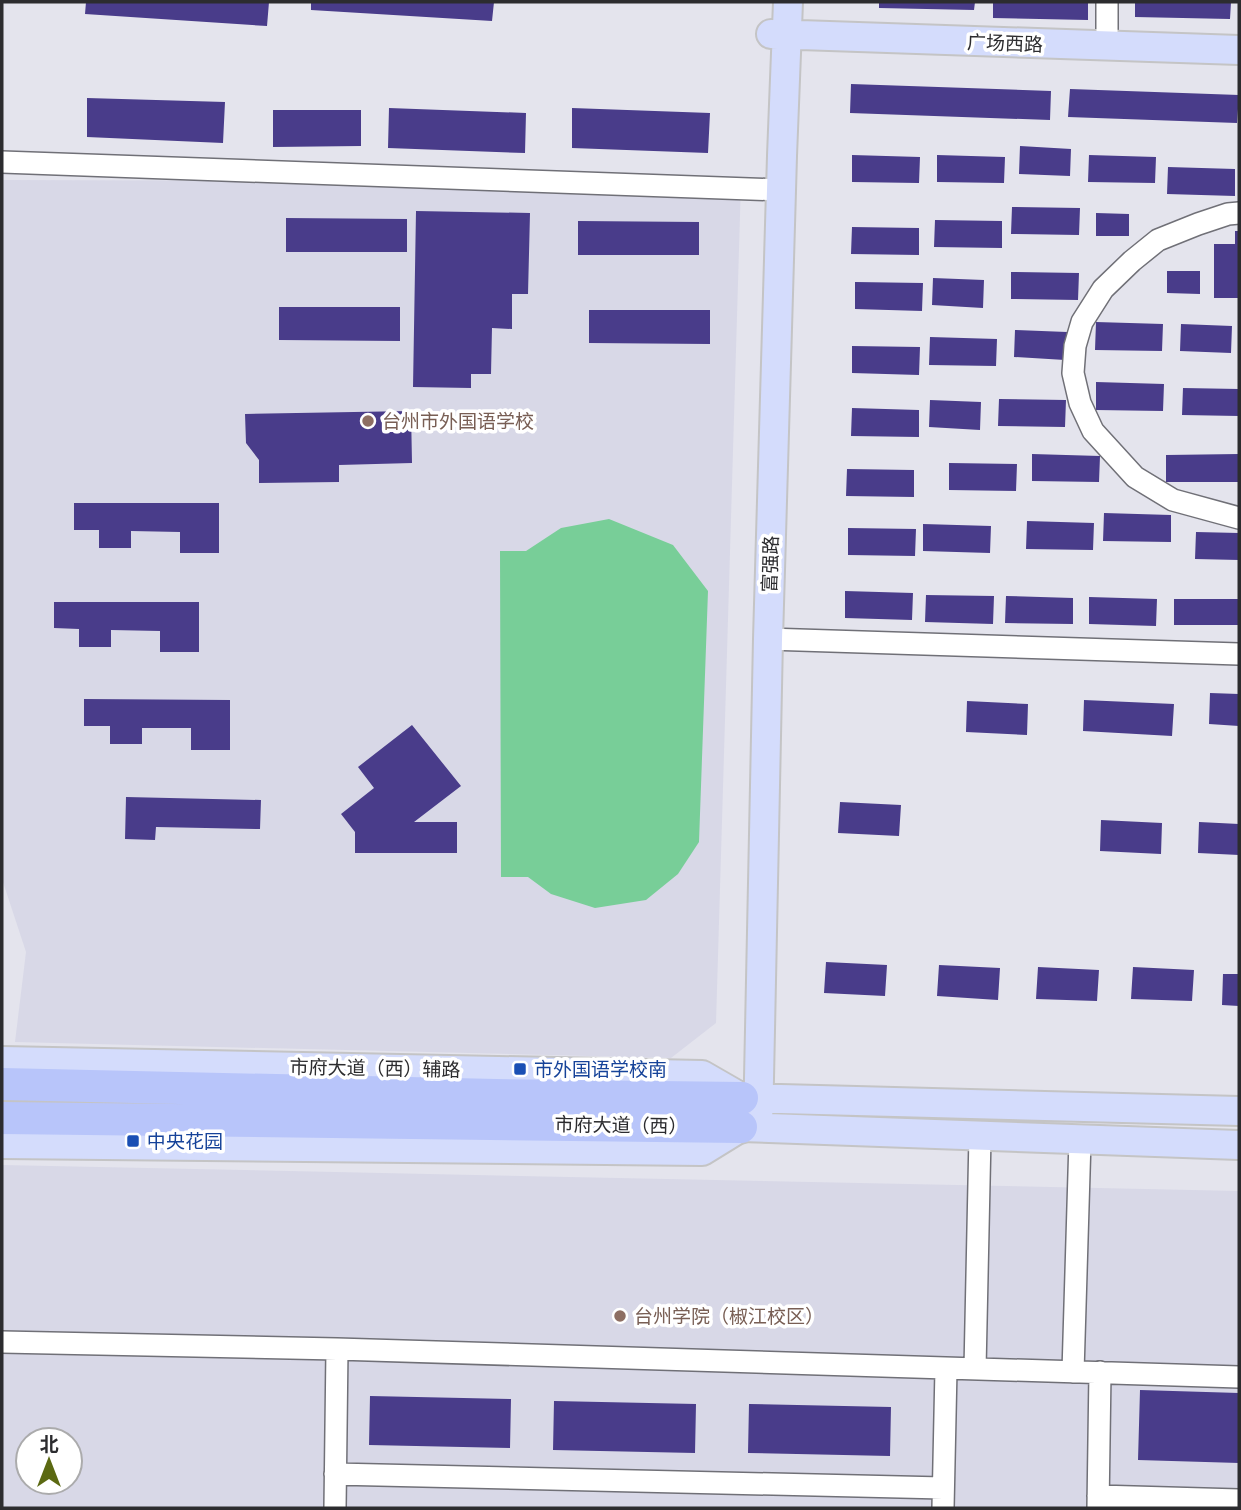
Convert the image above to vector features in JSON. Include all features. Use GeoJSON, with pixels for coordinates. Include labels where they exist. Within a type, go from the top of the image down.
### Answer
{"type":"FeatureCollection","features":[{"type":"Feature","properties":{"kind":"highway","name":"市府大道（西）"},"geometry":{"type":"LineString","coordinates":[[3,1069],[496,1095],[750,1112]]}},
{"type":"Feature","properties":{"kind":"highway","name":"市府大道（西）"},"geometry":{"type":"LineString","coordinates":[[2,1118],[750,1112]]}},
{"type":"Feature","properties":{"kind":"main road","name":"富强路"},"geometry":{"type":"LineString","coordinates":[[750,1112],[778,34],[772,2]]}},
{"type":"Feature","properties":{"kind":"main road","name":"富强路"},"geometry":{"type":"LineString","coordinates":[[778,34],[788,2]]}},
{"type":"Feature","properties":{"kind":"main road","name":"广场西路"},"geometry":{"type":"LineString","coordinates":[[778,34],[1239,50]]}},
{"type":"Feature","properties":{"kind":"main road","name":"富强路"},"geometry":{"type":"LineString","coordinates":[[750,1112],[768,639],[772,190]]}},
{"type":"Feature","properties":{"kind":"main road","name":"市府大道（西）"},"geometry":{"type":"LineString","coordinates":[[750,1112],[1239,1111]]}},
{"type":"Feature","properties":{"kind":"main road","name":"市府大道（西）"},"geometry":{"type":"LineString","coordinates":[[750,1112],[980,1136],[1239,1145]]}},
{"type":"Feature","properties":{"kind":"main road"},"geometry":{"type":"LineString","coordinates":[[2,1144],[702,1151],[750,1112]]}},
{"type":"Feature","properties":{"kind":"street"},"geometry":{"type":"LineString","coordinates":[[1107,2],[1107,46]]}},
{"type":"Feature","properties":{"kind":"street"},"geometry":{"type":"LineString","coordinates":[[2,162],[772,190]]}},
{"type":"Feature","properties":{"kind":"street"},"geometry":{"type":"LineString","coordinates":[[1239,213],[1228,214],[1158,240],[1132,261],[1103,289],[1082,322],[1075,346],[1073,373],[1080,403],[1093,431],[1135,477],[1173,500],[1239,518]]}},
{"type":"Feature","properties":{"kind":"street"},"geometry":{"type":"LineString","coordinates":[[768,639],[1239,654]]}},
{"type":"Feature","properties":{"kind":"street"},"geometry":{"type":"LineString","coordinates":[[975,1369],[980,1136]]}},
{"type":"Feature","properties":{"kind":"street"},"geometry":{"type":"LineString","coordinates":[[1073,1372],[1080,1140]]}},
{"type":"Feature","properties":{"kind":"street"},"geometry":{"type":"LineString","coordinates":[[2,1342],[337,1349],[1239,1377]]}},
{"type":"Feature","properties":{"kind":"street"},"geometry":{"type":"LineString","coordinates":[[335,1508],[337,1349]]}},
{"type":"Feature","properties":{"kind":"street"},"geometry":{"type":"LineString","coordinates":[[335,1474],[943,1498],[946,1369]]}},
{"type":"Feature","properties":{"kind":"street"},"geometry":{"type":"LineString","coordinates":[[1100,1372],[1098,1502],[1239,1500]]}},
{"type":"Feature","properties":{"kind":"shaded area","name":"台州市外国语学校"},"geometry":{"type":"Polygon","coordinates":[[[2,180],[741,182],[716,1023],[671,1058],[15,1042],[26,952],[2,879],[2,180]]]}},
{"type":"Feature","properties":{"kind":"shaded area","name":"台州学院（椒江校区）"},"geometry":{"type":"Polygon","coordinates":[[[2,1165],[1239,1191],[1239,1508],[2,1508],[2,1165]]]}},
{"type":"Feature","properties":{"kind":"green space"},"geometry":{"type":"Polygon","coordinates":[[[609,519],[673,545],[708,591],[699,842],[678,874],[646,900],[595,908],[551,894],[528,877],[501,877],[500,551],[526,551],[561,528],[609,519]]]}},
{"type":"Feature","properties":{"kind":"building"},"geometry":{"type":"Polygon","coordinates":[[[86,2],[269,2],[267,26],[85,14],[86,2]]]}},
{"type":"Feature","properties":{"kind":"building"},"geometry":{"type":"Polygon","coordinates":[[[311,2],[494,2],[492,21],[311,10],[311,2]]]}},
{"type":"Feature","properties":{"kind":"building"},"geometry":{"type":"Polygon","coordinates":[[[879,2],[975,2],[974,10],[879,8],[879,2]]]}},
{"type":"Feature","properties":{"kind":"building"},"geometry":{"type":"Polygon","coordinates":[[[993,2],[1088,2],[1088,20],[993,18],[993,2]]]}},
{"type":"Feature","properties":{"kind":"building"},"geometry":{"type":"Polygon","coordinates":[[[1135,2],[1231,2],[1230,19],[1135,17],[1135,2]]]}},
{"type":"Feature","properties":{"kind":"building"},"geometry":{"type":"Polygon","coordinates":[[[851,84],[1051,91],[1050,120],[850,113],[851,84]]]}},
{"type":"Feature","properties":{"kind":"building"},"geometry":{"type":"Polygon","coordinates":[[[1070,89],[1239,95],[1237,123],[1068,117],[1070,89]]]}},
{"type":"Feature","properties":{"kind":"building"},"geometry":{"type":"Polygon","coordinates":[[[87,98],[225,102],[223,143],[87,137],[87,98]]]}},
{"type":"Feature","properties":{"kind":"building"},"geometry":{"type":"Polygon","coordinates":[[[389,108],[526,113],[525,153],[388,148],[389,108]]]}},
{"type":"Feature","properties":{"kind":"building"},"geometry":{"type":"Polygon","coordinates":[[[572,108],[710,113],[708,153],[572,148],[572,108]]]}},
{"type":"Feature","properties":{"kind":"building"},"geometry":{"type":"Polygon","coordinates":[[[273,110],[361,110],[361,146],[273,147],[273,110]]]}},
{"type":"Feature","properties":{"kind":"building"},"geometry":{"type":"Polygon","coordinates":[[[1020,146],[1071,149],[1070,176],[1019,174],[1020,146]]]}},
{"type":"Feature","properties":{"kind":"building"},"geometry":{"type":"Polygon","coordinates":[[[852,155],[920,157],[919,183],[852,182],[852,155]]]}},
{"type":"Feature","properties":{"kind":"building"},"geometry":{"type":"Polygon","coordinates":[[[937,155],[1005,157],[1004,183],[937,182],[937,155]]]}},
{"type":"Feature","properties":{"kind":"building"},"geometry":{"type":"Polygon","coordinates":[[[1089,155],[1156,157],[1155,183],[1088,182],[1089,155]]]}},
{"type":"Feature","properties":{"kind":"building"},"geometry":{"type":"Polygon","coordinates":[[[1168,167],[1235,169],[1235,196],[1167,194],[1168,167]]]}},
{"type":"Feature","properties":{"kind":"building"},"geometry":{"type":"Polygon","coordinates":[[[1012,207],[1080,208],[1079,235],[1011,234],[1012,207]]]}},
{"type":"Feature","properties":{"kind":"building"},"geometry":{"type":"Polygon","coordinates":[[[416,211],[530,213],[528,294],[512,294],[512,329],[492,328],[491,374],[471,374],[471,388],[413,387],[416,211]]]}},
{"type":"Feature","properties":{"kind":"building"},"geometry":{"type":"Polygon","coordinates":[[[1096,213],[1129,214],[1129,236],[1096,236],[1096,213]]]}},
{"type":"Feature","properties":{"kind":"building"},"geometry":{"type":"Polygon","coordinates":[[[286,218],[407,219],[407,252],[286,252],[286,218]]]}},
{"type":"Feature","properties":{"kind":"building"},"geometry":{"type":"Polygon","coordinates":[[[935,220],[1002,221],[1002,248],[934,247],[935,220]]]}},
{"type":"Feature","properties":{"kind":"building"},"geometry":{"type":"Polygon","coordinates":[[[578,221],[699,222],[699,255],[578,255],[578,221]]]}},
{"type":"Feature","properties":{"kind":"building"},"geometry":{"type":"Polygon","coordinates":[[[852,227],[919,228],[919,255],[851,254],[852,227]]]}},
{"type":"Feature","properties":{"kind":"building"},"geometry":{"type":"Polygon","coordinates":[[[1235,231],[1239,231],[1239,298],[1214,298],[1214,244],[1235,244],[1235,231]]]}},
{"type":"Feature","properties":{"kind":"building"},"geometry":{"type":"Polygon","coordinates":[[[1167,271],[1200,271],[1200,294],[1167,293],[1167,271]]]}},
{"type":"Feature","properties":{"kind":"building"},"geometry":{"type":"Polygon","coordinates":[[[1011,272],[1079,273],[1078,300],[1011,299],[1011,272]]]}},
{"type":"Feature","properties":{"kind":"building"},"geometry":{"type":"Polygon","coordinates":[[[933,278],[984,280],[983,308],[932,305],[933,278]]]}},
{"type":"Feature","properties":{"kind":"building"},"geometry":{"type":"Polygon","coordinates":[[[855,282],[923,283],[922,311],[855,309],[855,282]]]}},
{"type":"Feature","properties":{"kind":"building"},"geometry":{"type":"Polygon","coordinates":[[[279,307],[400,307],[400,341],[279,340],[279,307]]]}},
{"type":"Feature","properties":{"kind":"building"},"geometry":{"type":"Polygon","coordinates":[[[589,310],[710,310],[710,344],[589,343],[589,310]]]}},
{"type":"Feature","properties":{"kind":"building"},"geometry":{"type":"Polygon","coordinates":[[[1096,322],[1163,324],[1162,351],[1095,350],[1096,322]]]}},
{"type":"Feature","properties":{"kind":"building"},"geometry":{"type":"Polygon","coordinates":[[[1181,324],[1232,326],[1231,353],[1180,351],[1181,324]]]}},
{"type":"Feature","properties":{"kind":"building"},"geometry":{"type":"Polygon","coordinates":[[[1015,330],[1067,332],[1065,360],[1014,357],[1015,330]]]}},
{"type":"Feature","properties":{"kind":"building"},"geometry":{"type":"Polygon","coordinates":[[[930,337],[997,339],[996,366],[929,365],[930,337]]]}},
{"type":"Feature","properties":{"kind":"building"},"geometry":{"type":"Polygon","coordinates":[[[852,346],[920,347],[919,375],[852,373],[852,346]]]}},
{"type":"Feature","properties":{"kind":"building"},"geometry":{"type":"Polygon","coordinates":[[[1096,382],[1164,384],[1163,411],[1096,410],[1096,382]]]}},
{"type":"Feature","properties":{"kind":"building"},"geometry":{"type":"Polygon","coordinates":[[[1183,388],[1239,389],[1239,416],[1182,415],[1183,388]]]}},
{"type":"Feature","properties":{"kind":"building"},"geometry":{"type":"Polygon","coordinates":[[[999,399],[1066,400],[1065,427],[998,426],[999,399]]]}},
{"type":"Feature","properties":{"kind":"building"},"geometry":{"type":"Polygon","coordinates":[[[930,400],[981,402],[980,430],[929,427],[930,400]]]}},
{"type":"Feature","properties":{"kind":"building"},"geometry":{"type":"Polygon","coordinates":[[[852,408],[919,410],[919,437],[851,436],[852,408]]]}},
{"type":"Feature","properties":{"kind":"building"},"geometry":{"type":"Polygon","coordinates":[[[411,411],[412,463],[339,465],[339,482],[259,483],[259,460],[246,443],[245,414],[411,411]]]}},
{"type":"Feature","properties":{"kind":"building"},"geometry":{"type":"Polygon","coordinates":[[[1032,454],[1100,456],[1099,482],[1032,481],[1032,454]]]}},
{"type":"Feature","properties":{"kind":"building"},"geometry":{"type":"Polygon","coordinates":[[[1239,454],[1239,482],[1166,482],[1166,455],[1239,454]]]}},
{"type":"Feature","properties":{"kind":"building"},"geometry":{"type":"Polygon","coordinates":[[[949,463],[1017,464],[1016,491],[949,490],[949,463]]]}},
{"type":"Feature","properties":{"kind":"building"},"geometry":{"type":"Polygon","coordinates":[[[847,469],[914,470],[914,497],[846,496],[847,469]]]}},
{"type":"Feature","properties":{"kind":"building"},"geometry":{"type":"Polygon","coordinates":[[[74,503],[219,503],[219,553],[180,553],[180,532],[131,531],[131,548],[99,548],[99,530],[74,530],[74,503]]]}},
{"type":"Feature","properties":{"kind":"building"},"geometry":{"type":"Polygon","coordinates":[[[1104,513],[1171,515],[1171,542],[1103,541],[1104,513]]]}},
{"type":"Feature","properties":{"kind":"building"},"geometry":{"type":"Polygon","coordinates":[[[1027,521],[1094,523],[1093,550],[1026,549],[1027,521]]]}},
{"type":"Feature","properties":{"kind":"building"},"geometry":{"type":"Polygon","coordinates":[[[923,524],[991,526],[990,553],[923,551],[923,524]]]}},
{"type":"Feature","properties":{"kind":"building"},"geometry":{"type":"Polygon","coordinates":[[[848,528],[916,529],[915,556],[848,555],[848,528]]]}},
{"type":"Feature","properties":{"kind":"building"},"geometry":{"type":"Polygon","coordinates":[[[1196,532],[1239,533],[1239,560],[1195,559],[1196,532]]]}},
{"type":"Feature","properties":{"kind":"building"},"geometry":{"type":"Polygon","coordinates":[[[845,591],[913,593],[912,620],[845,618],[845,591]]]}},
{"type":"Feature","properties":{"kind":"building"},"geometry":{"type":"Polygon","coordinates":[[[926,595],[994,596],[993,624],[925,622],[926,595]]]}},
{"type":"Feature","properties":{"kind":"building"},"geometry":{"type":"Polygon","coordinates":[[[1006,596],[1073,598],[1073,624],[1005,623],[1006,596]]]}},
{"type":"Feature","properties":{"kind":"building"},"geometry":{"type":"Polygon","coordinates":[[[1089,597],[1157,599],[1156,626],[1089,624],[1089,597]]]}},
{"type":"Feature","properties":{"kind":"building"},"geometry":{"type":"Polygon","coordinates":[[[1174,599],[1239,599],[1239,625],[1174,625],[1174,599]]]}},
{"type":"Feature","properties":{"kind":"building"},"geometry":{"type":"Polygon","coordinates":[[[54,602],[199,602],[199,652],[160,652],[160,631],[111,630],[111,647],[79,647],[79,629],[54,628],[54,602]]]}},
{"type":"Feature","properties":{"kind":"building"},"geometry":{"type":"Polygon","coordinates":[[[1210,693],[1239,694],[1239,726],[1209,724],[1210,693]]]}},
{"type":"Feature","properties":{"kind":"building"},"geometry":{"type":"Polygon","coordinates":[[[84,699],[230,700],[230,750],[191,750],[191,728],[142,728],[142,744],[110,744],[110,726],[84,726],[84,699]]]}},
{"type":"Feature","properties":{"kind":"building"},"geometry":{"type":"Polygon","coordinates":[[[1084,700],[1174,704],[1172,736],[1083,731],[1084,700]]]}},
{"type":"Feature","properties":{"kind":"building"},"geometry":{"type":"Polygon","coordinates":[[[967,701],[1028,704],[1027,735],[966,732],[967,701]]]}},
{"type":"Feature","properties":{"kind":"building"},"geometry":{"type":"Polygon","coordinates":[[[412,725],[461,786],[414,822],[457,822],[457,853],[355,853],[355,832],[341,814],[374,788],[358,767],[412,725]]]}},
{"type":"Feature","properties":{"kind":"building"},"geometry":{"type":"Polygon","coordinates":[[[126,797],[261,800],[260,829],[156,827],[155,840],[125,839],[126,797]]]}},
{"type":"Feature","properties":{"kind":"building"},"geometry":{"type":"Polygon","coordinates":[[[840,802],[901,805],[899,836],[838,833],[840,802]]]}},
{"type":"Feature","properties":{"kind":"building"},"geometry":{"type":"Polygon","coordinates":[[[1101,820],[1162,823],[1161,854],[1100,851],[1101,820]]]}},
{"type":"Feature","properties":{"kind":"building"},"geometry":{"type":"Polygon","coordinates":[[[1199,822],[1239,824],[1239,855],[1198,853],[1199,822]]]}},
{"type":"Feature","properties":{"kind":"building"},"geometry":{"type":"Polygon","coordinates":[[[826,962],[887,965],[885,996],[824,993],[826,962]]]}},
{"type":"Feature","properties":{"kind":"building"},"geometry":{"type":"Polygon","coordinates":[[[939,965],[1000,968],[998,1000],[937,996],[939,965]]]}},
{"type":"Feature","properties":{"kind":"building"},"geometry":{"type":"Polygon","coordinates":[[[1038,967],[1099,970],[1097,1001],[1036,999],[1038,967]]]}},
{"type":"Feature","properties":{"kind":"building"},"geometry":{"type":"Polygon","coordinates":[[[1133,967],[1194,970],[1192,1001],[1131,999],[1133,967]]]}},
{"type":"Feature","properties":{"kind":"building"},"geometry":{"type":"Polygon","coordinates":[[[1223,974],[1239,974],[1239,1006],[1222,1005],[1223,974]]]}},
{"type":"Feature","properties":{"kind":"building"},"geometry":{"type":"Polygon","coordinates":[[[1140,1390],[1239,1393],[1239,1463],[1138,1460],[1140,1390]]]}},
{"type":"Feature","properties":{"kind":"building"},"geometry":{"type":"Polygon","coordinates":[[[370,1396],[511,1399],[510,1448],[369,1445],[370,1396]]]}},
{"type":"Feature","properties":{"kind":"building"},"geometry":{"type":"Polygon","coordinates":[[[554,1401],[696,1404],[695,1453],[553,1450],[554,1401]]]}},
{"type":"Feature","properties":{"kind":"building"},"geometry":{"type":"Polygon","coordinates":[[[749,1404],[891,1407],[890,1456],[748,1453],[749,1404]]]}},
{"type":"Feature","properties":{"kind":"place","name":"台州市外国语学校"},"geometry":{"type":"Point","coordinates":[368,421]}},
{"type":"Feature","properties":{"kind":"place","name":"市外国语学校南"},"geometry":{"type":"Point","coordinates":[520,1069]}},
{"type":"Feature","properties":{"kind":"place","name":"中央花园"},"geometry":{"type":"Point","coordinates":[133,1141]}},
{"type":"Feature","properties":{"kind":"place","name":"台州学院（椒江校区）"},"geometry":{"type":"Point","coordinates":[620,1316]}}]}
